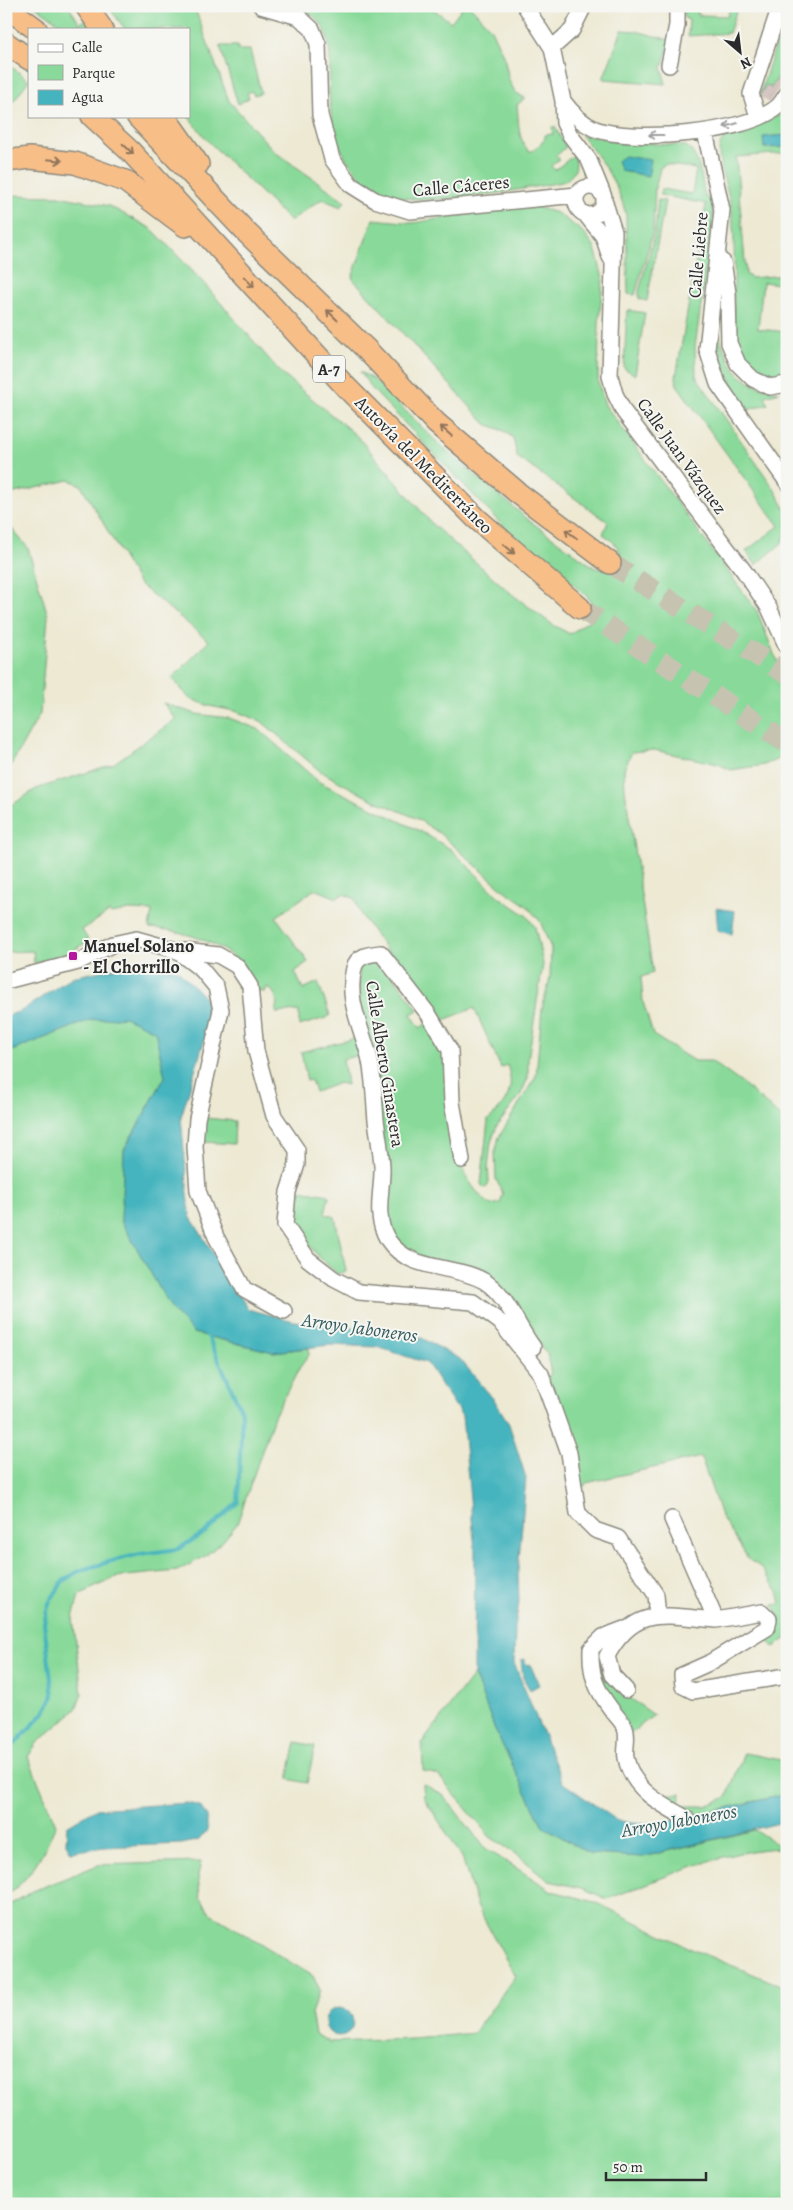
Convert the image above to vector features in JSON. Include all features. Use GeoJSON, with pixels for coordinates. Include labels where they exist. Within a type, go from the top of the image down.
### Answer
{"type":"FeatureCollection","features":[{"type":"Feature","properties":{"kind":"highway"},"geometry":{"type":"LineString","coordinates":[[86,6],[101,28]]}},
{"type":"Feature","properties":{"kind":"highway"},"geometry":{"type":"LineString","coordinates":[[6,7],[35,28]]}},
{"type":"Feature","properties":{"kind":"highway"},"geometry":{"type":"LineString","coordinates":[[6,43],[28,58]]}},
{"type":"Feature","properties":{"kind":"highway","name":"Autovía del Mediterráneo"},"geometry":{"type":"LineString","coordinates":[[94,118],[131,152],[345,386],[507,548],[580,608]]}},
{"type":"Feature","properties":{"kind":"highway","name":"A-7"},"geometry":{"type":"LineString","coordinates":[[139,118],[246,232],[365,348],[436,422],[518,493],[610,563]]}},
{"type":"Feature","properties":{"kind":"highway"},"geometry":{"type":"LineString","coordinates":[[165,118],[246,232]]}},
{"type":"Feature","properties":{"kind":"highway"},"geometry":{"type":"LineString","coordinates":[[6,161],[30,158],[75,162],[125,181],[224,255]]}},
{"type":"Feature","properties":{"kind":"street","name":"Calle Cáceres"},"geometry":{"type":"LineString","coordinates":[[261,6],[299,17],[312,29],[318,44],[320,115],[332,159],[351,185],[375,200],[410,211],[532,199],[579,192]]}},
{"type":"Feature","properties":{"kind":"street"},"geometry":{"type":"LineString","coordinates":[[524,6],[552,48],[563,102],[564,124],[589,160],[604,200],[600,212],[583,213],[576,204],[586,171],[582,151]]}},
{"type":"Feature","properties":{"kind":"street"},"geometry":{"type":"LineString","coordinates":[[552,48],[572,30],[584,6]]}},
{"type":"Feature","properties":{"kind":"street"},"geometry":{"type":"LineString","coordinates":[[669,65],[677,25],[677,6]]}},
{"type":"Feature","properties":{"kind":"street"},"geometry":{"type":"LineString","coordinates":[[758,117],[751,94],[780,6]]}},
{"type":"Feature","properties":{"kind":"street"},"geometry":{"type":"LineString","coordinates":[[563,102],[577,118],[595,129],[628,135],[676,135],[705,132],[758,117],[777,107],[787,94]]}},
{"type":"Feature","properties":{"kind":"street","name":"Calle Liebre"},"geometry":{"type":"LineString","coordinates":[[705,132],[722,210],[708,349],[718,384],[787,482]]}},
{"type":"Feature","properties":{"kind":"street"},"geometry":{"type":"LineString","coordinates":[[579,192],[594,187],[604,200]]}},
{"type":"Feature","properties":{"kind":"street","name":"Calle Cáceres"},"geometry":{"type":"LineString","coordinates":[[532,199],[583,213]]}},
{"type":"Feature","properties":{"kind":"street","name":"Calle Juan Vázquez"},"geometry":{"type":"LineString","coordinates":[[604,200],[614,232],[610,376],[615,394],[624,412],[769,608],[787,647]]}},
{"type":"Feature","properties":{"kind":"street","name":"Calle Juan Vázquez"},"geometry":{"type":"LineString","coordinates":[[583,213],[603,236],[614,268]]}},
{"type":"Feature","properties":{"kind":"street"},"geometry":{"type":"LineString","coordinates":[[720,244],[728,292],[729,343],[738,364],[753,379],[770,387],[787,384]]}},
{"type":"Feature","properties":{"kind":"street"},"geometry":{"type":"LineString","coordinates":[[6,981],[78,962],[113,944],[136,939],[175,950],[218,955],[237,966],[250,986],[256,1051],[274,1116],[297,1150],[297,1164],[288,1192],[285,1225],[308,1260],[358,1292],[473,1302],[500,1322],[541,1374],[569,1453],[578,1513],[595,1530],[618,1538],[656,1595],[657,1606],[654,1615]]}},
{"type":"Feature","properties":{"kind":"street"},"geometry":{"type":"LineString","coordinates":[[175,950],[202,970],[216,987],[221,1010],[197,1119],[195,1146],[198,1191],[216,1237],[244,1289],[284,1311]]}},
{"type":"Feature","properties":{"kind":"street","name":"Calle Alberto Ginastera"},"geometry":{"type":"LineString","coordinates":[[462,1160],[452,1102],[450,1050],[429,1015],[381,953],[366,954],[354,965],[351,985],[354,1014],[368,1055],[372,1075],[382,1167],[379,1197],[381,1225],[389,1241],[399,1252],[428,1266],[462,1272],[484,1281],[505,1299],[519,1329],[541,1358],[541,1374]]}},
{"type":"Feature","properties":{"kind":"street"},"geometry":{"type":"LineString","coordinates":[[672,1519],[716,1620]]}},
{"type":"Feature","properties":{"kind":"street"},"geometry":{"type":"LineString","coordinates":[[686,1818],[652,1799],[632,1775],[625,1756],[628,1740],[624,1727],[598,1688],[590,1669],[591,1650],[602,1638],[654,1615],[716,1620],[762,1612],[769,1619],[767,1628],[740,1646],[682,1674],[682,1686],[693,1691],[787,1676]]}},
{"type":"Feature","properties":{"kind":"street"},"geometry":{"type":"LineString","coordinates":[[625,1628],[606,1656],[612,1675],[626,1690]]}},
{"type":"Feature","properties":{"kind":"shaded area"},"geometry":{"type":"Polygon","coordinates":[[[787,64],[787,76],[769,103],[759,96],[766,85],[772,88],[787,64]]]}},
{"type":"Feature","properties":{"kind":"green space"},"geometry":{"type":"Polygon","coordinates":[[[35,6],[68,6],[80,23],[86,20],[91,28],[67,28],[35,6]]]}},
{"type":"Feature","properties":{"kind":"green space"},"geometry":{"type":"Polygon","coordinates":[[[108,6],[194,6],[229,101],[275,152],[345,201],[341,207],[322,199],[290,221],[208,141],[190,118],[190,28],[124,28],[108,6]]]}},
{"type":"Feature","properties":{"kind":"green space"},"geometry":{"type":"Polygon","coordinates":[[[292,6],[429,6],[451,22],[463,6],[470,6],[491,29],[504,57],[509,80],[515,92],[525,98],[517,105],[519,130],[525,146],[529,151],[533,151],[545,139],[545,135],[553,134],[552,127],[555,127],[566,147],[556,156],[559,159],[551,166],[555,170],[574,155],[576,168],[570,177],[562,182],[477,196],[411,199],[393,196],[376,189],[366,182],[353,168],[343,154],[337,139],[330,105],[330,60],[326,33],[319,22],[308,13],[292,6]]]}},
{"type":"Feature","properties":{"kind":"green space"},"geometry":{"type":"Polygon","coordinates":[[[682,6],[698,6],[698,15],[728,16],[729,6],[738,6],[729,33],[688,36],[689,20],[684,18],[682,6]]]}},
{"type":"Feature","properties":{"kind":"green space"},"geometry":{"type":"Polygon","coordinates":[[[787,11],[787,64],[771,88],[766,85],[759,96],[787,11]]]}},
{"type":"Feature","properties":{"kind":"green space"},"geometry":{"type":"Polygon","coordinates":[[[622,30],[636,31],[670,40],[662,69],[666,84],[603,79],[622,30]]]}},
{"type":"Feature","properties":{"kind":"green space"},"geometry":{"type":"Polygon","coordinates":[[[220,46],[238,46],[238,50],[250,50],[261,93],[254,95],[252,91],[247,93],[249,98],[238,104],[220,46]]]}},
{"type":"Feature","properties":{"kind":"green space"},"geometry":{"type":"Polygon","coordinates":[[[6,63],[28,79],[28,81],[6,111],[6,63]]]}},
{"type":"Feature","properties":{"kind":"green space"},"geometry":{"type":"Polygon","coordinates":[[[787,109],[787,135],[764,137],[764,148],[787,147],[787,153],[736,157],[746,274],[751,278],[787,275],[787,285],[763,282],[758,329],[787,332],[787,374],[767,376],[759,373],[746,362],[733,336],[733,222],[719,149],[725,138],[770,120],[787,109]]]}},
{"type":"Feature","properties":{"kind":"green space"},"geometry":{"type":"Polygon","coordinates":[[[582,136],[617,141],[686,146],[691,150],[697,162],[705,197],[710,198],[713,207],[713,221],[695,347],[696,376],[773,487],[786,510],[787,532],[781,544],[756,565],[746,551],[779,526],[677,385],[676,377],[706,204],[660,195],[661,189],[692,194],[696,169],[665,164],[660,168],[655,188],[653,232],[635,295],[628,294],[626,215],[614,183],[582,136]]]}},
{"type":"Feature","properties":{"kind":"green space"},"geometry":{"type":"Polygon","coordinates":[[[6,195],[59,196],[109,206],[152,229],[200,279],[282,374],[357,436],[433,525],[513,595],[553,625],[570,634],[592,618],[594,608],[588,597],[504,527],[373,390],[360,372],[372,378],[444,449],[530,521],[595,568],[609,569],[621,563],[619,549],[603,534],[608,522],[517,457],[513,438],[504,431],[486,424],[352,278],[373,219],[413,223],[527,204],[557,213],[582,231],[595,248],[603,278],[599,323],[598,382],[605,405],[757,611],[774,654],[787,678],[786,756],[764,765],[731,770],[718,764],[654,750],[632,752],[624,769],[625,790],[653,973],[641,977],[643,1002],[653,1035],[694,1061],[711,1061],[743,1084],[787,1122],[787,1638],[774,1647],[764,1636],[778,1623],[778,1614],[773,1605],[781,1604],[778,1591],[759,1566],[749,1560],[721,1516],[701,1457],[586,1483],[584,1487],[580,1485],[574,1443],[559,1411],[547,1377],[551,1374],[547,1353],[524,1329],[501,1290],[399,1248],[387,1230],[357,1015],[360,966],[368,960],[384,969],[390,975],[418,1010],[411,1014],[420,1028],[427,1023],[442,1049],[458,1155],[465,1174],[476,1190],[491,1205],[500,1203],[503,1194],[496,1179],[495,1153],[499,1137],[536,1076],[542,1009],[550,978],[551,948],[540,921],[526,905],[505,891],[439,833],[416,818],[369,798],[320,771],[261,721],[235,711],[209,706],[189,698],[172,678],[209,641],[138,583],[81,485],[69,480],[6,495],[6,195]]]}},
{"type":"Feature","properties":{"kind":"green space"},"geometry":{"type":"Polygon","coordinates":[[[658,200],[665,201],[647,301],[639,299],[639,291],[655,233],[658,200]]]}},
{"type":"Feature","properties":{"kind":"green space"},"geometry":{"type":"Polygon","coordinates":[[[627,310],[645,313],[635,375],[624,368],[627,310]]]}},
{"type":"Feature","properties":{"kind":"green space"},"geometry":{"type":"Polygon","coordinates":[[[717,329],[726,354],[737,372],[753,384],[779,392],[765,396],[768,404],[747,410],[726,372],[720,353],[717,329]]]}},
{"type":"Feature","properties":{"kind":"green space"},"geometry":{"type":"Polygon","coordinates":[[[6,522],[28,548],[48,616],[40,714],[6,774],[6,522]]]}},
{"type":"Feature","properties":{"kind":"green space"},"geometry":{"type":"Polygon","coordinates":[[[163,703],[196,714],[229,718],[258,729],[319,782],[420,831],[452,850],[499,897],[526,915],[535,927],[543,964],[528,1059],[528,1078],[520,1096],[497,1126],[491,1142],[488,1167],[489,1182],[486,1188],[481,1184],[488,1120],[500,1108],[508,1096],[510,1074],[507,1065],[501,1068],[474,1008],[439,1022],[361,915],[354,898],[343,894],[337,898],[315,889],[276,917],[308,962],[295,972],[303,989],[318,982],[330,1015],[299,1026],[299,1011],[276,1013],[276,1001],[273,992],[267,987],[265,992],[258,991],[242,966],[230,954],[212,944],[191,936],[170,930],[149,928],[152,911],[129,910],[111,914],[109,912],[82,930],[89,941],[62,957],[34,963],[33,951],[6,952],[6,797],[12,805],[36,789],[113,764],[176,719],[163,703]]]}},
{"type":"Feature","properties":{"kind":"green space"},"geometry":{"type":"Polygon","coordinates":[[[125,1017],[155,1031],[165,1077],[124,1149],[121,1221],[172,1310],[194,1333],[273,1352],[309,1348],[309,1355],[300,1367],[274,1416],[237,1524],[223,1541],[204,1557],[177,1571],[116,1577],[79,1595],[73,1618],[82,1694],[76,1709],[36,1744],[28,1757],[56,1825],[30,1873],[6,1896],[6,1053],[90,1020],[125,1017]]]}},
{"type":"Feature","properties":{"kind":"green space"},"geometry":{"type":"Polygon","coordinates":[[[356,1038],[365,1054],[343,1059],[347,1085],[339,1083],[315,1092],[311,1080],[307,1081],[301,1052],[356,1038]]]}},
{"type":"Feature","properties":{"kind":"green space"},"geometry":{"type":"Polygon","coordinates":[[[206,1118],[235,1121],[234,1144],[203,1142],[206,1118]]]}},
{"type":"Feature","properties":{"kind":"green space"},"geometry":{"type":"Polygon","coordinates":[[[300,1190],[329,1195],[325,1214],[335,1217],[346,1271],[338,1274],[318,1256],[301,1233],[294,1216],[295,1203],[300,1190]]]}},
{"type":"Feature","properties":{"kind":"green space"},"geometry":{"type":"Polygon","coordinates":[[[608,1642],[620,1691],[654,1715],[631,1733],[600,1686],[594,1652],[608,1642]]]}},
{"type":"Feature","properties":{"kind":"green space"},"geometry":{"type":"Polygon","coordinates":[[[474,1674],[496,1732],[543,1826],[590,1854],[643,1857],[755,1830],[783,1848],[760,1850],[715,1859],[607,1899],[582,1888],[549,1881],[518,1855],[490,1837],[438,1775],[423,1771],[422,1743],[474,1674]]]}},
{"type":"Feature","properties":{"kind":"green space"},"geometry":{"type":"Polygon","coordinates":[[[296,1742],[315,1746],[307,1783],[288,1779],[296,1742]]]}},
{"type":"Feature","properties":{"kind":"green space"},"geometry":{"type":"Polygon","coordinates":[[[744,1753],[781,1760],[787,1759],[787,1794],[690,1816],[660,1795],[681,1793],[680,1806],[706,1806],[727,1797],[744,1753]]]}},
{"type":"Feature","properties":{"kind":"green space"},"geometry":{"type":"Polygon","coordinates":[[[423,1784],[443,1795],[485,1848],[552,1891],[595,1902],[689,1948],[787,1988],[787,2204],[6,2204],[6,1897],[11,1904],[33,1891],[98,1865],[201,1862],[198,1875],[200,1897],[211,1914],[313,1976],[320,1990],[311,2013],[315,2034],[330,2042],[413,2039],[474,2033],[515,1976],[477,1906],[462,1857],[424,1798],[423,1784]]]}},
{"type":"Feature","properties":{"kind":"water"},"geometry":{"type":"Polygon","coordinates":[[[787,135],[787,147],[764,148],[763,137],[787,135]]]}},
{"type":"Feature","properties":{"kind":"water"},"geometry":{"type":"Polygon","coordinates":[[[624,156],[651,160],[648,176],[621,171],[617,161],[624,156]]]}},
{"type":"Feature","properties":{"kind":"water"},"geometry":{"type":"Polygon","coordinates":[[[716,908],[735,911],[732,934],[718,931],[716,908]]]}},
{"type":"Feature","properties":{"kind":"water","name":"Arroyo Jaboneros"},"geometry":{"type":"Polygon","coordinates":[[[148,961],[179,971],[206,999],[208,1028],[181,1117],[190,1216],[248,1309],[294,1321],[418,1336],[460,1359],[495,1401],[509,1424],[526,1478],[518,1571],[519,1602],[515,1627],[514,1663],[563,1783],[618,1821],[658,1824],[787,1794],[787,1821],[643,1857],[590,1854],[543,1826],[496,1732],[474,1674],[475,1550],[462,1416],[427,1363],[377,1347],[329,1345],[273,1352],[194,1333],[172,1310],[121,1221],[124,1150],[165,1077],[155,1031],[125,1017],[90,1020],[6,1053],[6,1016],[21,1011],[72,977],[148,961]]]}},
{"type":"Feature","properties":{"kind":"water"},"geometry":{"type":"Polygon","coordinates":[[[524,1659],[527,1665],[530,1664],[539,1685],[530,1690],[523,1678],[521,1660],[524,1659]]]}},
{"type":"Feature","properties":{"kind":"water"},"geometry":{"type":"Polygon","coordinates":[[[187,1803],[200,1806],[207,1817],[207,1830],[199,1840],[182,1844],[104,1847],[71,1852],[66,1843],[67,1826],[95,1809],[187,1803]]]}},
{"type":"Feature","properties":{"kind":"water"},"geometry":{"type":"Polygon","coordinates":[[[339,2008],[349,2012],[353,2022],[349,2032],[339,2036],[329,2032],[325,2022],[329,2012],[339,2008]]]}},
{"type":"Feature","properties":{"kind":"waterway"},"geometry":{"type":"LineString","coordinates":[[6,1753],[44,1713],[53,1696],[44,1623],[49,1603],[63,1581],[79,1571],[108,1562],[140,1554],[178,1549],[206,1532],[238,1502],[242,1412],[207,1334]]}},
{"type":"Feature","properties":{"kind":"tunnel"},"geometry":{"type":"LineString","coordinates":[[610,563],[787,674]]}},
{"type":"Feature","properties":{"kind":"tunnel"},"geometry":{"type":"LineString","coordinates":[[580,608],[787,743]]}},
{"type":"Feature","properties":{"kind":"place","name":"Manuel Solano - El Chorrillo"},"geometry":{"type":"Point","coordinates":[73,956]}}]}
